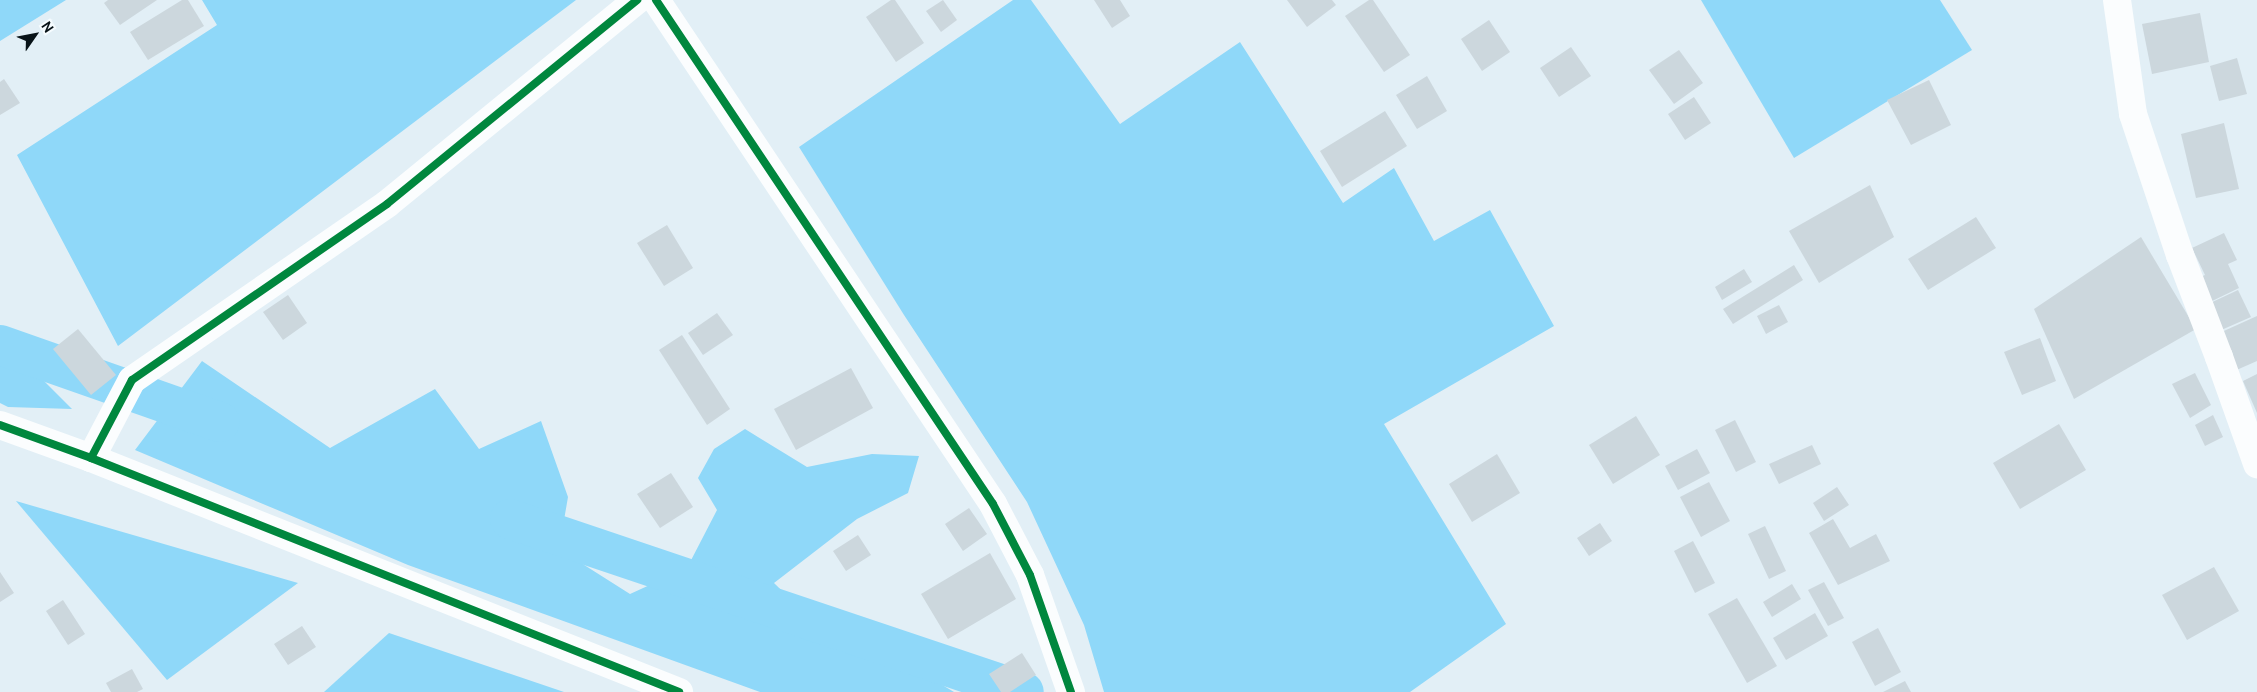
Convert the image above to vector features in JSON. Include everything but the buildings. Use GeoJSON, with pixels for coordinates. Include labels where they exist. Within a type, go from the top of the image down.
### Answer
{"type":"FeatureCollection","features":[{"type":"Feature","properties":{"kind":"street"},"geometry":{"type":"LineString","coordinates":[[91,458],[132,380],[387,204],[637,0]]}},
{"type":"Feature","properties":{"kind":"street"},"geometry":{"type":"LineString","coordinates":[[656,0],[993,504],[1030,575],[1071,692]]}},
{"type":"Feature","properties":{"kind":"street"},"geometry":{"type":"LineString","coordinates":[[2116,0],[2133,114],[2180,255],[2257,464]]}},
{"type":"Feature","properties":{"kind":"street"},"geometry":{"type":"LineString","coordinates":[[4,431],[91,458],[679,692]]}},
{"type":"Feature","properties":{"kind":"water"},"geometry":{"type":"Polygon","coordinates":[[[0,0],[66,0],[0,41],[0,0]]]}},
{"type":"Feature","properties":{"kind":"water"},"geometry":{"type":"Polygon","coordinates":[[[202,0],[576,0],[118,346],[17,155],[217,25],[202,0]]]}},
{"type":"Feature","properties":{"kind":"water"},"geometry":{"type":"Polygon","coordinates":[[[1013,0],[1031,0],[1120,124],[1240,42],[1343,203],[1394,168],[1434,241],[1490,210],[1554,326],[1384,424],[1506,624],[1410,692],[1104,692],[1084,625],[1027,502],[904,315],[799,147],[1013,0]]]}},
{"type":"Feature","properties":{"kind":"water"},"geometry":{"type":"Polygon","coordinates":[[[1701,0],[1940,0],[1972,50],[1794,158],[1701,0]]]}},
{"type":"Feature","properties":{"kind":"water"},"geometry":{"type":"Polygon","coordinates":[[[0,337],[72,409],[8,407],[0,403],[0,337]]]}},
{"type":"Feature","properties":{"kind":"water"},"geometry":{"type":"Polygon","coordinates":[[[202,361],[330,448],[435,389],[479,449],[541,421],[568,497],[559,549],[630,594],[687,568],[717,510],[698,478],[714,449],[745,429],[807,467],[872,454],[919,456],[908,493],[857,519],[774,583],[819,627],[914,668],[954,692],[760,692],[408,565],[135,450],[202,361]]]}},
{"type":"Feature","properties":{"kind":"water"},"geometry":{"type":"Polygon","coordinates":[[[16,501],[298,583],[167,680],[16,501]]]}},
{"type":"Feature","properties":{"kind":"water"},"geometry":{"type":"Polygon","coordinates":[[[389,633],[564,692],[324,692],[389,633]]]}},
{"type":"Feature","properties":{"kind":"waterway"},"geometry":{"type":"LineString","coordinates":[[0,345],[220,422]]}},
{"type":"Feature","properties":{"kind":"waterway"},"geometry":{"type":"LineString","coordinates":[[510,519],[1024,692]]}},
{"type":"Feature","properties":{"kind":"cycle path"},"geometry":{"type":"LineString","coordinates":[[91,458],[132,380],[387,204],[637,0]]}},
{"type":"Feature","properties":{"kind":"cycle path"},"geometry":{"type":"LineString","coordinates":[[656,0],[993,504],[1030,575],[1071,692]]}},
{"type":"Feature","properties":{"kind":"cycle path"},"geometry":{"type":"LineString","coordinates":[[0,425],[91,458],[679,692]]}}]}
